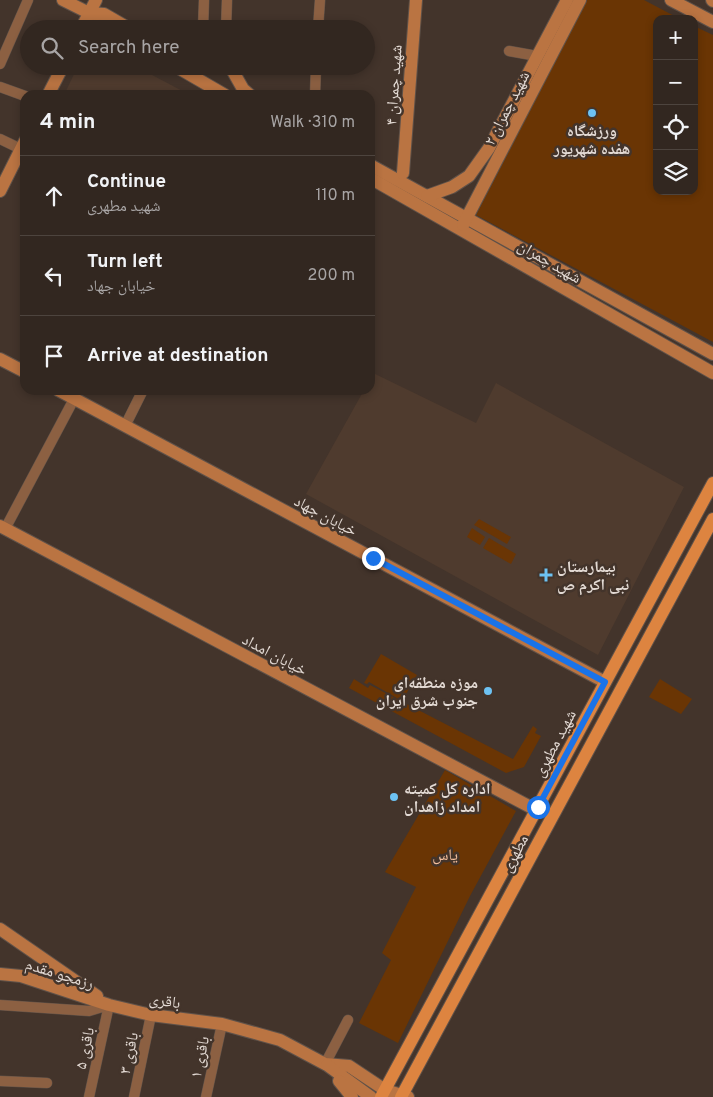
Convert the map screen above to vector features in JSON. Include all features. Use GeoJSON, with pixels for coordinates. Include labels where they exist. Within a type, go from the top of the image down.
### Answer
{"type":"FeatureCollection","features":[{"type":"Feature","properties":{"kind":"main road","name":"شهید مطهری"},"geometry":{"type":"LineString","coordinates":[[383,1094],[713,483]]}},
{"type":"Feature","properties":{"kind":"main road","name":"مطهری"},"geometry":{"type":"LineString","coordinates":[[404,1096],[548,823],[713,519]]}},
{"type":"Feature","properties":{"kind":"main road"},"geometry":{"type":"LineString","coordinates":[[534,813],[548,823]]}},
{"type":"Feature","properties":{"kind":"street"},"geometry":{"type":"LineString","coordinates":[[0,64],[28,0]]}},
{"type":"Feature","properties":{"kind":"street"},"geometry":{"type":"LineString","coordinates":[[63,0],[89,13],[98,20]]}},
{"type":"Feature","properties":{"kind":"street"},"geometry":{"type":"LineString","coordinates":[[86,20],[96,0]]}},
{"type":"Feature","properties":{"kind":"street"},"geometry":{"type":"LineString","coordinates":[[203,20],[204,0]]}},
{"type":"Feature","properties":{"kind":"street"},"geometry":{"type":"LineString","coordinates":[[226,20],[227,0]]}},
{"type":"Feature","properties":{"kind":"street"},"geometry":{"type":"LineString","coordinates":[[319,20],[320,0]]}},
{"type":"Feature","properties":{"kind":"street","name":"شهید چمران ۴"},"geometry":{"type":"LineString","coordinates":[[403,173],[416,0]]}},
{"type":"Feature","properties":{"kind":"street"},"geometry":{"type":"LineString","coordinates":[[427,196],[452,187],[468,176],[489,148],[566,0]]}},
{"type":"Feature","properties":{"kind":"street","name":"شهید چمران ۲"},"geometry":{"type":"LineString","coordinates":[[464,224],[580,0]]}},
{"type":"Feature","properties":{"kind":"street"},"geometry":{"type":"LineString","coordinates":[[671,0],[713,22]]}},
{"type":"Feature","properties":{"kind":"street"},"geometry":{"type":"LineString","coordinates":[[89,13],[104,14],[114,20]]}},
{"type":"Feature","properties":{"kind":"street"},"geometry":{"type":"LineString","coordinates":[[509,51],[538,56]]}},
{"type":"Feature","properties":{"kind":"street"},"geometry":{"type":"LineString","coordinates":[[50,90],[58,75]]}},
{"type":"Feature","properties":{"kind":"street"},"geometry":{"type":"LineString","coordinates":[[191,75],[216,90]]}},
{"type":"Feature","properties":{"kind":"street"},"geometry":{"type":"LineString","coordinates":[[235,75],[244,90]]}},
{"type":"Feature","properties":{"kind":"street"},"geometry":{"type":"LineString","coordinates":[[315,90],[316,75]]}},
{"type":"Feature","properties":{"kind":"street"},"geometry":{"type":"LineString","coordinates":[[0,87],[20,94]]}},
{"type":"Feature","properties":{"kind":"street"},"geometry":{"type":"LineString","coordinates":[[0,139],[20,144]]}},
{"type":"Feature","properties":{"kind":"street"},"geometry":{"type":"LineString","coordinates":[[0,191],[20,151]]}},
{"type":"Feature","properties":{"kind":"street","name":"شهید چمران"},"geometry":{"type":"LineString","coordinates":[[375,168],[427,196],[464,224],[713,373]]}},
{"type":"Feature","properties":{"kind":"street","name":"شهید چمران"},"geometry":{"type":"LineString","coordinates":[[375,180],[464,224],[713,354]]}},
{"type":"Feature","properties":{"kind":"street"},"geometry":{"type":"LineString","coordinates":[[0,359],[20,369]]}},
{"type":"Feature","properties":{"kind":"street","name":"خیابان جهاد"},"geometry":{"type":"LineString","coordinates":[[67,395],[605,682]]}},
{"type":"Feature","properties":{"kind":"street"},"geometry":{"type":"LineString","coordinates":[[125,426],[140,395]]}},
{"type":"Feature","properties":{"kind":"street"},"geometry":{"type":"LineString","coordinates":[[3,527],[74,399]]}},
{"type":"Feature","properties":{"kind":"street","name":"خیابان امداد"},"geometry":{"type":"LineString","coordinates":[[3,527],[534,813]]}},
{"type":"Feature","properties":{"kind":"street"},"geometry":{"type":"LineString","coordinates":[[0,929],[109,1005]]}},
{"type":"Feature","properties":{"kind":"street","name":"رزمجو مقدم"},"geometry":{"type":"LineString","coordinates":[[0,974],[21,976],[109,1005]]}},
{"type":"Feature","properties":{"kind":"street","name":"باقری"},"geometry":{"type":"LineString","coordinates":[[0,1005],[89,1011],[109,1005],[151,1015],[222,1024],[280,1040],[322,1062],[371,1097]]}},
{"type":"Feature","properties":{"kind":"street","name":"باقری ۵"},"geometry":{"type":"LineString","coordinates":[[89,1097],[109,1005]]}},
{"type":"Feature","properties":{"kind":"street","name":"باقری ۳"},"geometry":{"type":"LineString","coordinates":[[134,1097],[151,1015]]}},
{"type":"Feature","properties":{"kind":"street"},"geometry":{"type":"LineString","coordinates":[[322,1062],[348,1020]]}},
{"type":"Feature","properties":{"kind":"street","name":"باقری ۱"},"geometry":{"type":"LineString","coordinates":[[206,1097],[222,1024]]}},
{"type":"Feature","properties":{"kind":"street"},"geometry":{"type":"LineString","coordinates":[[322,1062],[349,1066],[383,1094],[404,1096]]}},
{"type":"Feature","properties":{"kind":"street"},"geometry":{"type":"LineString","coordinates":[[322,1062],[348,1090],[352,1097]]}},
{"type":"Feature","properties":{"kind":"street"},"geometry":{"type":"LineString","coordinates":[[0,1081],[47,1083]]}},
{"type":"Feature","properties":{"kind":"shaded area"},"geometry":{"type":"Polygon","coordinates":[[[74,75],[152,75],[181,90],[66,90],[74,75]]]}},
{"type":"Feature","properties":{"kind":"shaded area","name":"بیمارستان نبی اکرم ص"},"geometry":{"type":"Polygon","coordinates":[[[375,374],[476,423],[496,383],[684,487],[598,655],[306,494],[361,395],[375,395],[375,374]]]}},
{"type":"Feature","properties":{"kind":"green space","name":"ورزشگاه هفده شهریور"},"geometry":{"type":"Polygon","coordinates":[[[587,0],[644,0],[672,15],[653,15],[653,195],[698,195],[698,28],[713,35],[713,342],[476,215],[587,0]]]}},
{"type":"Feature","properties":{"kind":"green space"},"geometry":{"type":"Polygon","coordinates":[[[479,519],[511,537],[507,544],[474,525],[479,519]]]}},
{"type":"Feature","properties":{"kind":"green space"},"geometry":{"type":"Polygon","coordinates":[[[472,528],[485,537],[480,545],[467,537],[472,528]]]}},
{"type":"Feature","properties":{"kind":"green space"},"geometry":{"type":"Polygon","coordinates":[[[489,538],[516,554],[511,564],[483,548],[489,538]]]}},
{"type":"Feature","properties":{"kind":"green space"},"geometry":{"type":"Polygon","coordinates":[[[381,654],[417,675],[402,701],[369,682],[367,684],[364,683],[381,654]]]}},
{"type":"Feature","properties":{"kind":"green space"},"geometry":{"type":"Polygon","coordinates":[[[354,679],[368,688],[370,685],[513,759],[533,726],[537,729],[535,733],[541,736],[524,767],[506,773],[349,688],[354,679]]]}},
{"type":"Feature","properties":{"kind":"green space"},"geometry":{"type":"Polygon","coordinates":[[[660,679],[692,699],[681,714],[649,697],[660,679]]]}},
{"type":"Feature","properties":{"kind":"green space","name":"یاس"},"geometry":{"type":"Polygon","coordinates":[[[445,770],[516,811],[470,896],[398,1043],[359,1023],[391,960],[382,953],[416,887],[385,872],[445,770]]]}},
{"type":"Feature","properties":{"kind":"place","name":"ورزشگاه هفده شهریور"},"geometry":{"type":"Point","coordinates":[592,113]}},
{"type":"Feature","properties":{"kind":"place","name":"بیمارستان نبی اکرم ص"},"geometry":{"type":"Point","coordinates":[546,575]}},
{"type":"Feature","properties":{"kind":"place","name":"موزه منطقه‌ای جنوب شرق ایران"},"geometry":{"type":"Point","coordinates":[488,691]}},
{"type":"Feature","properties":{"kind":"place","name":"اداره کل کمیته امداد زاهدان"},"geometry":{"type":"Point","coordinates":[394,797]}},
{"type":"Feature","properties":{"kind":"route"},"geometry":{"type":"LineString","coordinates":[[373,558],[605,682],[538,807]]}}]}
